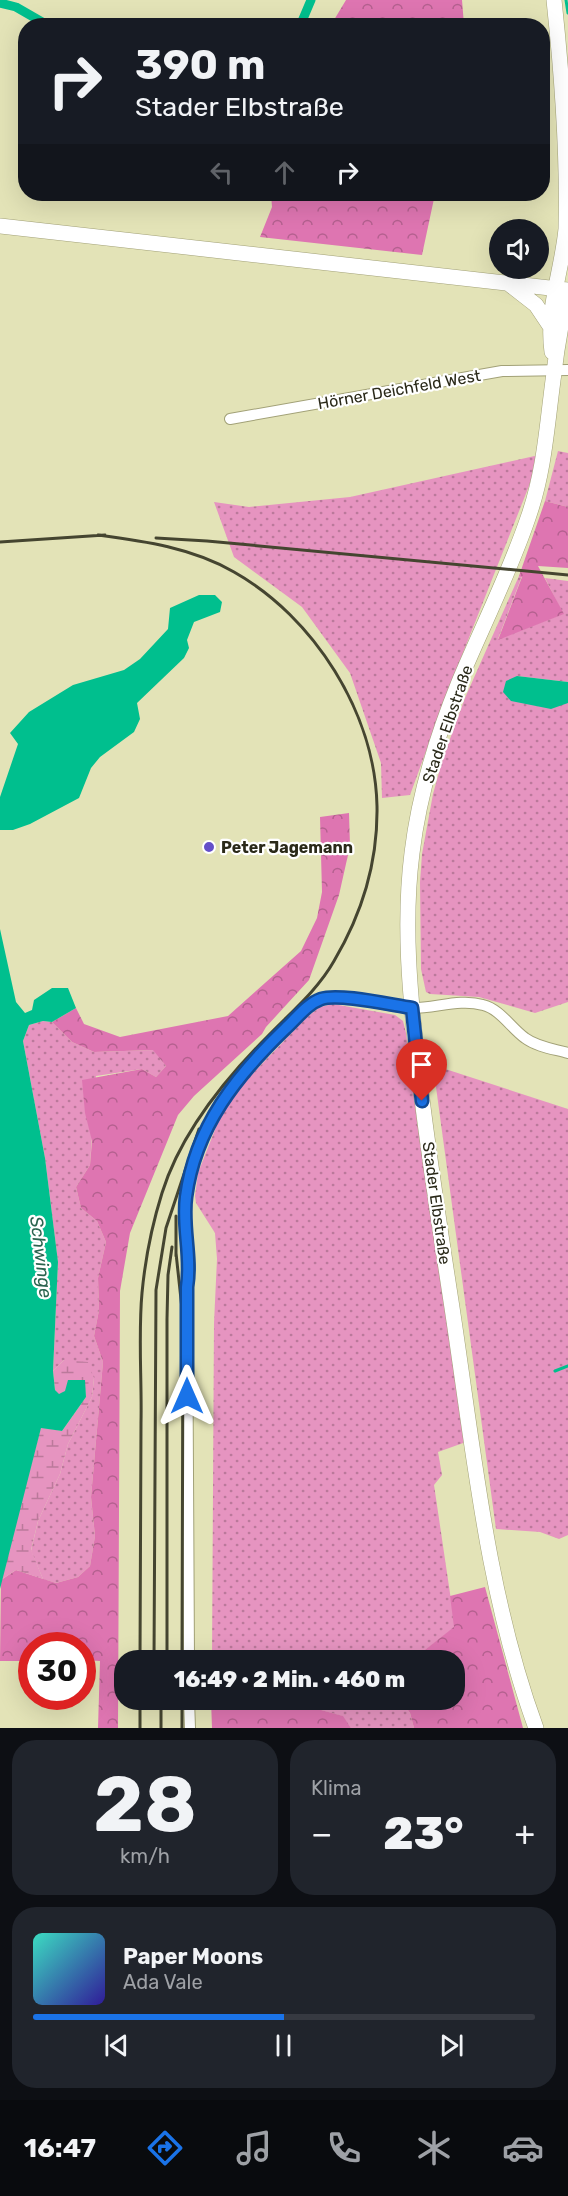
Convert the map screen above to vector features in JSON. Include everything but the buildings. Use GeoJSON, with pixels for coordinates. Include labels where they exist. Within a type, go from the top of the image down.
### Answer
{"type":"FeatureCollection","features":[{"type":"Feature","properties":{"kind":"street"},"geometry":{"type":"LineString","coordinates":[[0,226],[564,291],[567,234],[566,126],[554,0]]}},
{"type":"Feature","properties":{"kind":"street"},"geometry":{"type":"LineString","coordinates":[[509,284],[536,305],[550,327]]}},
{"type":"Feature","properties":{"kind":"street","name":"Stader Elbstraße"},"geometry":{"type":"LineString","coordinates":[[561,370],[550,327],[564,291]]}},
{"type":"Feature","properties":{"kind":"street","name":"Stader Elbstraße"},"geometry":{"type":"LineString","coordinates":[[536,1728],[525,1698],[506,1627],[488,1543],[425,1125],[412,1008],[408,930],[412,852],[421,802],[446,717],[508,569],[538,486],[561,370],[564,291]]}},
{"type":"Feature","properties":{"kind":"street","name":"Hörner Deichfeld West"},"geometry":{"type":"LineString","coordinates":[[230,419],[502,371],[561,370]]}},
{"type":"Feature","properties":{"kind":"street"},"geometry":{"type":"LineString","coordinates":[[189,1650],[187,1287],[190,1269],[185,1226],[186,1197],[194,1162],[209,1124],[225,1095],[270,1043],[309,1005],[322,998],[340,998],[412,1008],[453,1004],[483,1005],[496,1012],[526,1039],[568,1053]]}},
{"type":"Feature","properties":{"kind":"street"},"geometry":{"type":"LineString","coordinates":[[189,1710],[189,1728]]}},
{"type":"Feature","properties":{"kind":"green space"},"geometry":{"type":"Polygon","coordinates":[[[346,0],[462,0],[463,18],[335,18],[346,0]]]}},
{"type":"Feature","properties":{"kind":"green space"},"geometry":{"type":"Polygon","coordinates":[[[272,201],[434,201],[422,255],[260,237],[272,207],[272,201]]]}},
{"type":"Feature","properties":{"kind":"green space"},"geometry":{"type":"Polygon","coordinates":[[[558,451],[568,453],[568,507],[545,501],[558,451]]]}},
{"type":"Feature","properties":{"kind":"green space"},"geometry":{"type":"Polygon","coordinates":[[[539,455],[410,795],[382,798],[381,763],[350,673],[302,607],[234,557],[214,502],[249,507],[350,497],[539,455]]]}},
{"type":"Feature","properties":{"kind":"green space"},"geometry":{"type":"Polygon","coordinates":[[[545,501],[568,507],[568,568],[538,566],[564,614],[498,640],[522,577],[519,576],[545,501]]]}},
{"type":"Feature","properties":{"kind":"green space"},"geometry":{"type":"Polygon","coordinates":[[[519,576],[522,576],[498,639],[563,614],[545,578],[568,581],[568,682],[517,676],[568,703],[568,1002],[535,1013],[479,997],[430,994],[426,992],[421,969],[420,882],[422,854],[433,794],[443,758],[465,698],[519,576]]]}},
{"type":"Feature","properties":{"kind":"green space"},"geometry":{"type":"Polygon","coordinates":[[[349,813],[350,846],[339,895],[309,980],[262,1034],[194,1096],[178,1115],[130,1233],[120,1291],[118,1650],[114,1650],[114,1710],[118,1710],[118,1728],[98,1728],[100,1661],[96,1661],[96,1632],[18,1632],[18,1661],[0,1661],[1,1580],[16,1570],[56,1583],[78,1577],[90,1566],[95,1536],[91,1497],[103,1362],[94,1336],[99,1310],[98,1278],[106,1242],[97,1221],[81,1208],[76,1187],[90,1165],[92,1141],[85,1113],[82,1080],[142,1069],[156,1077],[166,1066],[153,1050],[94,1052],[72,1042],[52,1022],[76,1008],[84,1024],[120,1037],[228,1016],[301,951],[317,918],[322,892],[320,817],[349,813]]]}},
{"type":"Feature","properties":{"kind":"green space"},"geometry":{"type":"Polygon","coordinates":[[[333,1004],[395,1015],[403,1021],[406,1033],[466,1442],[438,1452],[442,1475],[434,1485],[455,1627],[425,1650],[212,1650],[214,1323],[217,1259],[215,1233],[196,1203],[198,1173],[218,1122],[236,1091],[307,1017],[320,1007],[333,1004]]]}},
{"type":"Feature","properties":{"kind":"green space"},"geometry":{"type":"Polygon","coordinates":[[[43,1021],[52,1022],[72,1042],[94,1052],[154,1050],[166,1066],[156,1077],[142,1069],[96,1076],[90,1165],[76,1187],[81,1208],[97,1221],[106,1242],[98,1278],[99,1310],[94,1336],[103,1362],[91,1497],[95,1536],[90,1566],[78,1577],[56,1583],[43,1579],[31,1551],[38,1521],[60,1474],[68,1444],[92,1397],[94,1378],[64,1360],[53,1371],[58,1262],[45,1158],[23,1041],[29,1025],[43,1021]]]}},
{"type":"Feature","properties":{"kind":"green space"},"geometry":{"type":"Polygon","coordinates":[[[433,1065],[568,1109],[568,1535],[559,1539],[540,1532],[496,1529],[433,1065]]]}},
{"type":"Feature","properties":{"kind":"green space"},"geometry":{"type":"Polygon","coordinates":[[[64,1360],[88,1362],[94,1378],[92,1397],[68,1444],[60,1474],[38,1521],[31,1550],[43,1579],[16,1570],[1,1580],[41,1427],[62,1431],[86,1397],[84,1380],[59,1395],[55,1390],[53,1371],[64,1360]]]}},
{"type":"Feature","properties":{"kind":"green space"},"geometry":{"type":"Polygon","coordinates":[[[485,1587],[523,1728],[414,1728],[408,1710],[465,1710],[465,1650],[425,1650],[454,1627],[450,1596],[485,1587]]]}},
{"type":"Feature","properties":{"kind":"green space"},"geometry":{"type":"Polygon","coordinates":[[[211,1710],[321,1710],[343,1716],[351,1728],[212,1728],[211,1710]]]}},
{"type":"Feature","properties":{"kind":"green space"},"geometry":{"type":"Polygon","coordinates":[[[321,1710],[408,1710],[414,1728],[351,1728],[342,1716],[321,1710]]]}},
{"type":"Feature","properties":{"kind":"water"},"geometry":{"type":"Polygon","coordinates":[[[199,595],[215,595],[222,602],[220,612],[194,622],[187,640],[189,648],[184,658],[137,703],[140,719],[134,732],[100,757],[91,768],[79,798],[30,824],[13,830],[0,830],[0,797],[18,744],[10,733],[29,712],[73,685],[124,670],[140,659],[168,629],[170,608],[199,595]]]}},
{"type":"Feature","properties":{"kind":"water"},"geometry":{"type":"Polygon","coordinates":[[[517,676],[568,682],[568,703],[551,709],[511,701],[503,692],[506,681],[517,676]]]}},
{"type":"Feature","properties":{"kind":"water","name":"Schwinge"},"geometry":{"type":"Polygon","coordinates":[[[0,929],[16,1002],[25,1013],[32,1010],[34,1000],[52,988],[68,988],[76,1008],[52,1022],[43,1021],[29,1025],[23,1041],[45,1158],[58,1262],[53,1371],[55,1390],[59,1394],[65,1391],[68,1380],[85,1380],[86,1397],[62,1431],[41,1428],[0,1589],[0,929]]]}},
{"type":"Feature","properties":{"kind":"waterway"},"geometry":{"type":"LineString","coordinates":[[303,18],[311,0]]}},
{"type":"Feature","properties":{"kind":"waterway"},"geometry":{"type":"LineString","coordinates":[[566,0],[568,13]]}},
{"type":"Feature","properties":{"kind":"waterway"},"geometry":{"type":"LineString","coordinates":[[0,3],[16,7],[35,18]]}},
{"type":"Feature","properties":{"kind":"waterway"},"geometry":{"type":"LineString","coordinates":[[555,1371],[568,1366]]}},
{"type":"Feature","properties":{"kind":"railway"},"geometry":{"type":"LineString","coordinates":[[98,535],[150,543],[202,557],[234,572],[263,591],[290,614],[314,641],[335,671],[352,703],[365,737],[374,771],[377,806],[377,827],[371,867],[360,906],[344,943],[320,982],[235,1071],[205,1109],[180,1150],[158,1205],[147,1256],[141,1309],[140,1650]]}},
{"type":"Feature","properties":{"kind":"railway"},"geometry":{"type":"LineString","coordinates":[[0,542],[105,535]]}},
{"type":"Feature","properties":{"kind":"railway"},"geometry":{"type":"LineString","coordinates":[[156,538],[568,575]]}},
{"type":"Feature","properties":{"kind":"railway"},"geometry":{"type":"LineString","coordinates":[[154,1650],[156,1290],[166,1228],[199,1129]]}},
{"type":"Feature","properties":{"kind":"railway"},"geometry":{"type":"LineString","coordinates":[[176,1216],[176,1256]]}},
{"type":"Feature","properties":{"kind":"railway"},"geometry":{"type":"LineString","coordinates":[[167,1650],[167,1319],[168,1275],[172,1247]]}},
{"type":"Feature","properties":{"kind":"railway"},"geometry":{"type":"LineString","coordinates":[[176,1253],[183,1318],[182,1650]]}},
{"type":"Feature","properties":{"kind":"railway"},"geometry":{"type":"LineString","coordinates":[[140,1710],[140,1728]]}},
{"type":"Feature","properties":{"kind":"railway"},"geometry":{"type":"LineString","coordinates":[[161,1710],[161,1728]]}},
{"type":"Feature","properties":{"kind":"railway"},"geometry":{"type":"LineString","coordinates":[[182,1710],[182,1728]]}},
{"type":"Feature","properties":{"kind":"place","name":"Peter Jagemann"},"geometry":{"type":"Point","coordinates":[209,847]}},
{"type":"Feature","properties":{"kind":"route"},"geometry":{"type":"LineString","coordinates":[[187,1396],[187,1287],[190,1269],[185,1226],[186,1197],[194,1162],[209,1124],[225,1095],[270,1043],[309,1005],[322,998],[340,998],[412,1008],[422,1101]]}}]}
